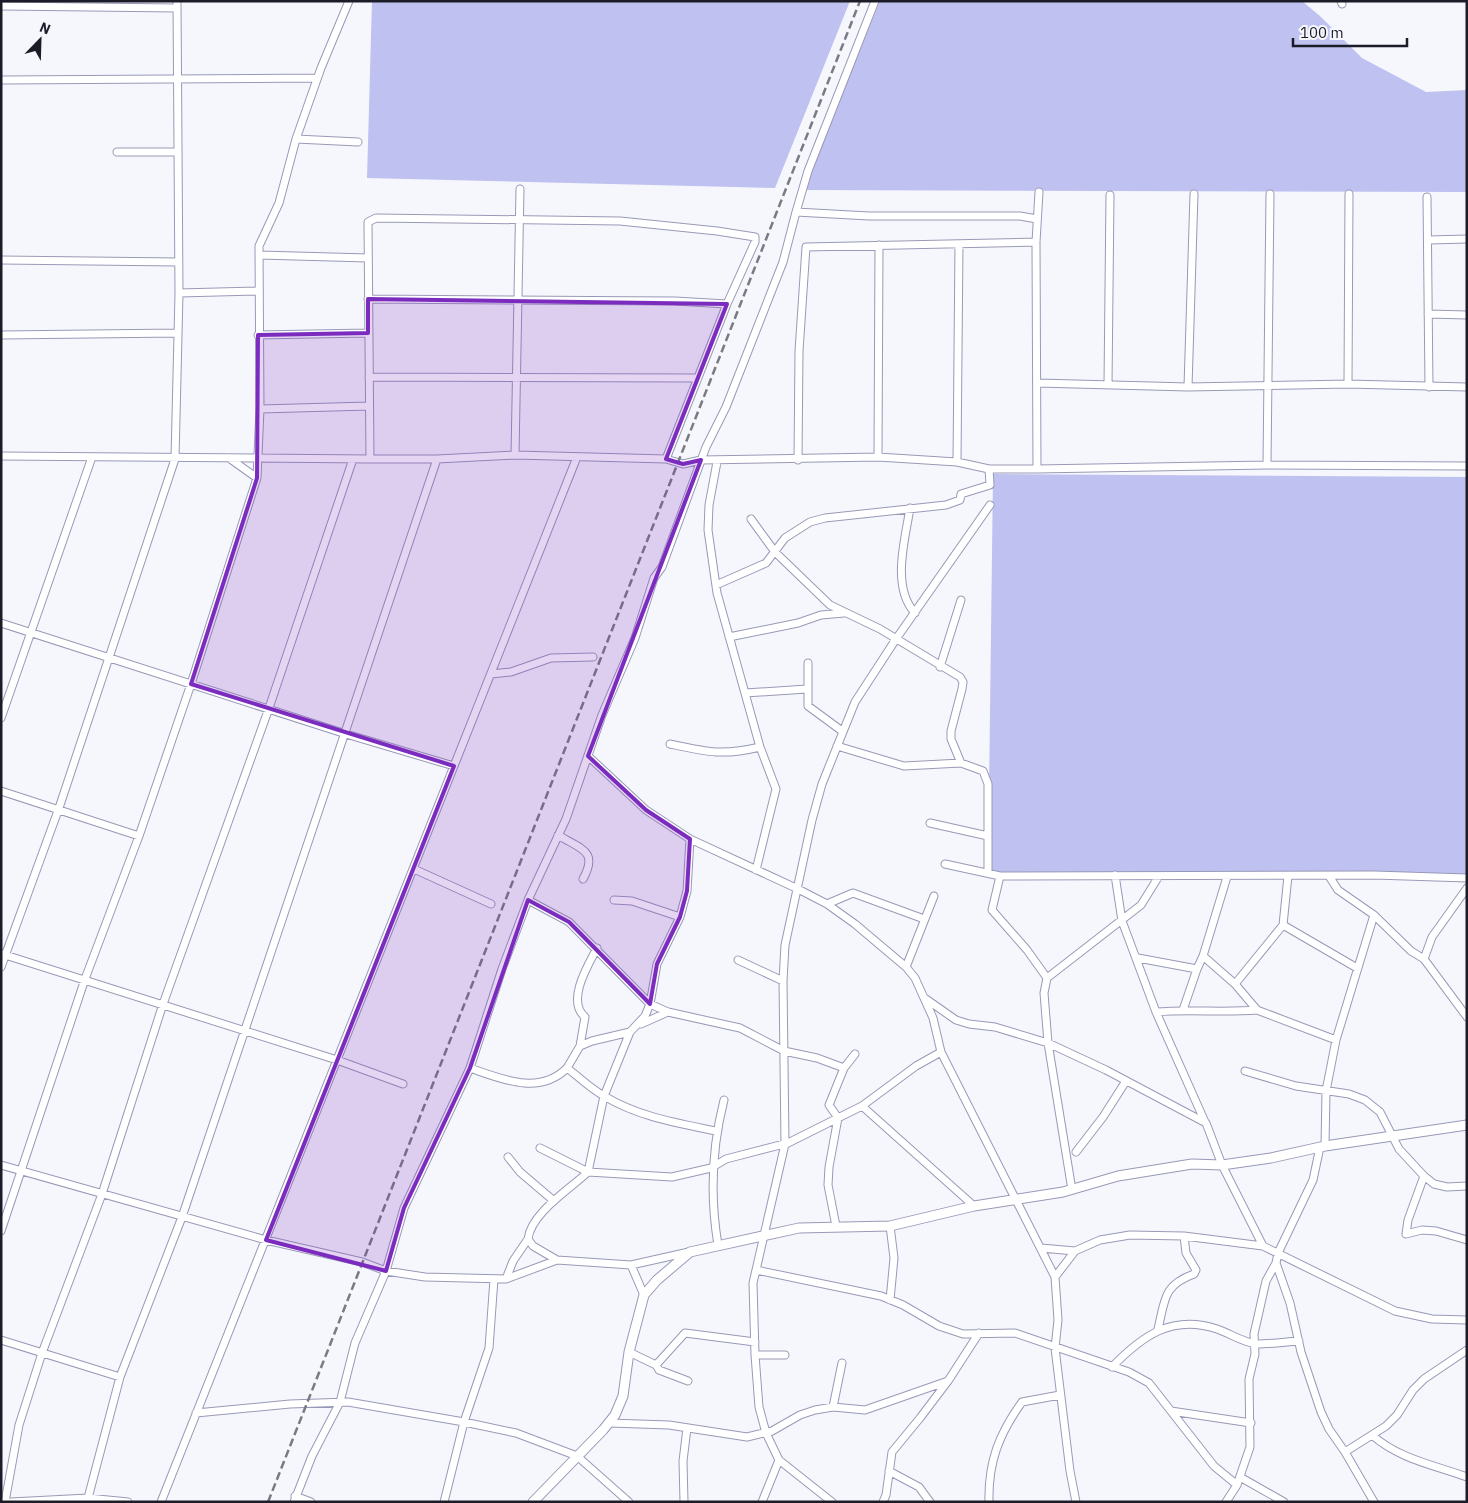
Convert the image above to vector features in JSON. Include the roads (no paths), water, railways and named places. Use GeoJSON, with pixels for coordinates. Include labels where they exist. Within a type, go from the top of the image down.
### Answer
{"type":"FeatureCollection","features":[{"type":"Feature","properties":{"kind":"street"},"geometry":{"type":"LineString","coordinates":[[1,1231],[23,1171],[85,979],[139,836],[191,684],[256,478],[260,409],[258,292],[259,255],[262,235],[279,203],[296,139],[317,78],[349,1]]}},
{"type":"Feature","properties":{"kind":"street"},"geometry":{"type":"LineString","coordinates":[[311,1502],[294,1499],[312,1456],[340,1402],[355,1343],[386,1272],[404,1208],[470,1068],[502,969],[528,900],[577,791],[588,756],[701,460],[726,407],[783,262],[808,172],[875,1]]}},
{"type":"Feature","properties":{"kind":"street"},"geometry":{"type":"LineString","coordinates":[[1,6],[177,5],[176,152],[179,293],[175,459],[59,808],[3,954],[1,967]]}},
{"type":"Feature","properties":{"kind":"street"},"geometry":{"type":"LineString","coordinates":[[1,80],[317,78]]}},
{"type":"Feature","properties":{"kind":"street"},"geometry":{"type":"LineString","coordinates":[[296,139],[358,142]]}},
{"type":"Feature","properties":{"kind":"street"},"geometry":{"type":"LineString","coordinates":[[117,152],[176,152]]}},
{"type":"Feature","properties":{"kind":"street"},"geometry":{"type":"LineString","coordinates":[[515,455],[520,189]]}},
{"type":"Feature","properties":{"kind":"street"},"geometry":{"type":"LineString","coordinates":[[1037,469],[1036,242],[1039,192]]}},
{"type":"Feature","properties":{"kind":"street"},"geometry":{"type":"LineString","coordinates":[[1188,387],[1194,194]]}},
{"type":"Feature","properties":{"kind":"street"},"geometry":{"type":"LineString","coordinates":[[1268,465],[1270,194]]}},
{"type":"Feature","properties":{"kind":"street"},"geometry":{"type":"LineString","coordinates":[[1348,384],[1349,194]]}},
{"type":"Feature","properties":{"kind":"street"},"geometry":{"type":"LineString","coordinates":[[1108,385],[1110,195]]}},
{"type":"Feature","properties":{"kind":"street"},"geometry":{"type":"LineString","coordinates":[[1427,197],[1429,240],[1429,387]]}},
{"type":"Feature","properties":{"kind":"street"},"geometry":{"type":"LineString","coordinates":[[796,212],[860,216],[1020,216],[1037,219]]}},
{"type":"Feature","properties":{"kind":"street"},"geometry":{"type":"LineString","coordinates":[[370,459],[368,222],[370,219],[620,222],[753,237],[755,242],[727,304],[666,459]]}},
{"type":"Feature","properties":{"kind":"street"},"geometry":{"type":"LineString","coordinates":[[1429,240],[1467,239]]}},
{"type":"Feature","properties":{"kind":"street"},"geometry":{"type":"LineString","coordinates":[[798,460],[799,352],[805,249],[809,246],[1036,242]]}},
{"type":"Feature","properties":{"kind":"street"},"geometry":{"type":"LineString","coordinates":[[957,462],[960,244]]}},
{"type":"Feature","properties":{"kind":"street"},"geometry":{"type":"LineString","coordinates":[[878,457],[879,246]]}},
{"type":"Feature","properties":{"kind":"street"},"geometry":{"type":"LineString","coordinates":[[259,255],[368,258]]}},
{"type":"Feature","properties":{"kind":"street"},"geometry":{"type":"LineString","coordinates":[[1,260],[178,262]]}},
{"type":"Feature","properties":{"kind":"street"},"geometry":{"type":"LineString","coordinates":[[179,293],[258,292]]}},
{"type":"Feature","properties":{"kind":"street"},"geometry":{"type":"LineString","coordinates":[[368,298],[517,298],[675,301],[727,304]]}},
{"type":"Feature","properties":{"kind":"street"},"geometry":{"type":"LineString","coordinates":[[1428,314],[1467,315]]}},
{"type":"Feature","properties":{"kind":"street"},"geometry":{"type":"LineString","coordinates":[[1,335],[178,333]]}},
{"type":"Feature","properties":{"kind":"street"},"geometry":{"type":"LineString","coordinates":[[258,335],[368,333]]}},
{"type":"Feature","properties":{"kind":"street"},"geometry":{"type":"LineString","coordinates":[[369,377],[515,379],[698,378]]}},
{"type":"Feature","properties":{"kind":"street"},"geometry":{"type":"LineString","coordinates":[[1038,383],[1188,387],[1270,384],[1467,387]]}},
{"type":"Feature","properties":{"kind":"street"},"geometry":{"type":"LineString","coordinates":[[260,409],[369,406]]}},
{"type":"Feature","properties":{"kind":"street"},"geometry":{"type":"LineString","coordinates":[[1,465],[3,456],[175,459],[437,459],[515,455],[666,459],[683,464],[701,460],[717,462],[878,457],[957,462],[989,469],[1268,465],[1467,466]]}},
{"type":"Feature","properties":{"kind":"street"},"geometry":{"type":"LineString","coordinates":[[1,718],[29,632],[92,457]]}},
{"type":"Feature","properties":{"kind":"street"},"geometry":{"type":"LineString","coordinates":[[161,1502],[577,457]]}},
{"type":"Feature","properties":{"kind":"street"},"geometry":{"type":"LineString","coordinates":[[229,458],[256,478]]}},
{"type":"Feature","properties":{"kind":"street"},"geometry":{"type":"LineString","coordinates":[[5,1502],[19,1425],[42,1353],[102,1194],[163,1004],[269,708],[353,459]]}},
{"type":"Feature","properties":{"kind":"street"},"geometry":{"type":"LineString","coordinates":[[88,1498],[120,1377],[182,1217],[437,459]]}},
{"type":"Feature","properties":{"kind":"street"},"geometry":{"type":"LineString","coordinates":[[717,462],[709,504],[708,530],[716,585],[760,747],[776,789],[756,870]]}},
{"type":"Feature","properties":{"kind":"street"},"geometry":{"type":"LineString","coordinates":[[716,585],[754,570],[766,563],[785,538],[810,522],[825,518],[941,506],[960,500],[961,494],[990,485],[989,469]]}},
{"type":"Feature","properties":{"kind":"street"},"geometry":{"type":"LineString","coordinates":[[832,1502],[780,1460],[766,1433],[759,1407],[753,1291],[763,1236],[784,1144],[783,980],[785,945],[820,793],[842,731],[855,702],[896,639],[990,505]]}},
{"type":"Feature","properties":{"kind":"street"},"geometry":{"type":"LineString","coordinates":[[910,508],[904,548],[902,587],[905,600],[915,613]]}},
{"type":"Feature","properties":{"kind":"street"},"geometry":{"type":"LineString","coordinates":[[752,519],[775,552],[830,605],[896,639],[960,677],[963,682],[951,731],[961,763]]}},
{"type":"Feature","properties":{"kind":"street"},"geometry":{"type":"LineString","coordinates":[[940,666],[961,600]]}},
{"type":"Feature","properties":{"kind":"street"},"geometry":{"type":"LineString","coordinates":[[729,637],[798,623],[821,615],[846,613]]}},
{"type":"Feature","properties":{"kind":"street"},"geometry":{"type":"LineString","coordinates":[[1,623],[109,656],[346,734],[454,766]]}},
{"type":"Feature","properties":{"kind":"street"},"geometry":{"type":"LineString","coordinates":[[490,674],[511,672],[551,658],[592,656]]}},
{"type":"Feature","properties":{"kind":"street"},"geometry":{"type":"LineString","coordinates":[[808,663],[808,706],[842,731]]}},
{"type":"Feature","properties":{"kind":"street"},"geometry":{"type":"LineString","coordinates":[[745,692],[807,689]]}},
{"type":"Feature","properties":{"kind":"street"},"geometry":{"type":"LineString","coordinates":[[670,744],[713,754],[741,752],[760,747]]}},
{"type":"Feature","properties":{"kind":"street"},"geometry":{"type":"LineString","coordinates":[[837,746],[904,766],[961,763],[983,771],[987,777],[988,872]]}},
{"type":"Feature","properties":{"kind":"street"},"geometry":{"type":"LineString","coordinates":[[588,756],[646,810],[690,839],[827,904],[855,924],[906,967],[925,999],[941,1052],[966,1097],[1015,1200],[1055,1277],[1058,1320],[1055,1348],[1070,1471],[1077,1500]]}},
{"type":"Feature","properties":{"kind":"street"},"geometry":{"type":"LineString","coordinates":[[1,792],[59,808],[139,836]]}},
{"type":"Feature","properties":{"kind":"street"},"geometry":{"type":"LineString","coordinates":[[930,822],[988,836]]}},
{"type":"Feature","properties":{"kind":"street"},"geometry":{"type":"LineString","coordinates":[[558,835],[589,855],[590,867],[583,879]]}},
{"type":"Feature","properties":{"kind":"street"},"geometry":{"type":"LineString","coordinates":[[638,1026],[650,1004],[658,964],[680,917],[687,891],[690,839]]}},
{"type":"Feature","properties":{"kind":"street"},"geometry":{"type":"LineString","coordinates":[[945,864],[1000,876],[1467,878]]}},
{"type":"Feature","properties":{"kind":"street"},"geometry":{"type":"LineString","coordinates":[[414,869],[491,904]]}},
{"type":"Feature","properties":{"kind":"street"},"geometry":{"type":"LineString","coordinates":[[1115,875],[1122,921],[1138,958],[1156,1012],[1206,1122],[1222,1165],[1263,1246]]}},
{"type":"Feature","properties":{"kind":"street"},"geometry":{"type":"LineString","coordinates":[[1000,876],[991,907],[993,912],[1047,978]]}},
{"type":"Feature","properties":{"kind":"street"},"geometry":{"type":"LineString","coordinates":[[1072,1190],[1048,1043],[1044,993],[1047,978],[1122,921],[1146,900],[1159,876]]}},
{"type":"Feature","properties":{"kind":"street"},"geometry":{"type":"LineString","coordinates":[[1235,984],[1283,925],[1288,876]]}},
{"type":"Feature","properties":{"kind":"street"},"geometry":{"type":"LineString","coordinates":[[1329,876],[1338,890],[1374,915],[1411,951],[1424,959],[1467,1017]]}},
{"type":"Feature","properties":{"kind":"street"},"geometry":{"type":"LineString","coordinates":[[1183,1010],[1203,956],[1227,877]]}},
{"type":"Feature","properties":{"kind":"street"},"geometry":{"type":"LineString","coordinates":[[1424,959],[1432,937],[1467,888]]}},
{"type":"Feature","properties":{"kind":"street"},"geometry":{"type":"LineString","coordinates":[[827,904],[853,893],[924,919]]}},
{"type":"Feature","properties":{"kind":"street"},"geometry":{"type":"LineString","coordinates":[[906,967],[934,896]]}},
{"type":"Feature","properties":{"kind":"street"},"geometry":{"type":"LineString","coordinates":[[528,900],[569,922],[650,1004],[668,1012],[740,1028],[784,1051],[817,1058],[844,1068]]}},
{"type":"Feature","properties":{"kind":"street"},"geometry":{"type":"LineString","coordinates":[[614,900],[632,901],[680,917]]}},
{"type":"Feature","properties":{"kind":"street"},"geometry":{"type":"LineString","coordinates":[[1226,1502],[1237,1485],[1250,1447],[1249,1379],[1255,1344],[1254,1334],[1266,1281],[1313,1180],[1323,1147],[1326,1092],[1336,1040],[1374,915]]}},
{"type":"Feature","properties":{"kind":"street"},"geometry":{"type":"LineString","coordinates":[[1283,925],[1357,968]]}},
{"type":"Feature","properties":{"kind":"street"},"geometry":{"type":"LineString","coordinates":[[470,1068],[516,1083],[536,1084],[550,1081],[567,1068],[580,1046],[585,1017],[578,1008],[578,998],[587,967],[596,948]]}},
{"type":"Feature","properties":{"kind":"street"},"geometry":{"type":"LineString","coordinates":[[3,954],[337,1060],[403,1084]]}},
{"type":"Feature","properties":{"kind":"street"},"geometry":{"type":"LineString","coordinates":[[1203,956],[1235,984],[1257,1010]]}},
{"type":"Feature","properties":{"kind":"street"},"geometry":{"type":"LineString","coordinates":[[1138,958],[1197,969]]}},
{"type":"Feature","properties":{"kind":"street"},"geometry":{"type":"LineString","coordinates":[[738,960],[783,980]]}},
{"type":"Feature","properties":{"kind":"street"},"geometry":{"type":"LineString","coordinates":[[925,999],[956,1020],[969,1024],[995,1027],[1048,1043],[1206,1122]]}},
{"type":"Feature","properties":{"kind":"street"},"geometry":{"type":"LineString","coordinates":[[1156,1012],[1257,1010],[1336,1040]]}},
{"type":"Feature","properties":{"kind":"street"},"geometry":{"type":"LineString","coordinates":[[580,1046],[592,1041],[630,1032],[638,1026],[668,1012]]}},
{"type":"Feature","properties":{"kind":"street"},"geometry":{"type":"LineString","coordinates":[[506,1279],[513,1262],[528,1239],[528,1232],[554,1201],[588,1172],[604,1096],[630,1032]]}},
{"type":"Feature","properties":{"kind":"street"},"geometry":{"type":"LineString","coordinates":[[540,1148],[588,1172],[672,1177],[715,1167],[726,1159],[784,1144],[862,1106],[916,1066],[941,1052]]}},
{"type":"Feature","properties":{"kind":"street"},"geometry":{"type":"LineString","coordinates":[[836,1226],[828,1185],[829,1167],[838,1118],[829,1105],[844,1068],[855,1054]]}},
{"type":"Feature","properties":{"kind":"street"},"geometry":{"type":"LineString","coordinates":[[567,1068],[604,1096],[657,1119],[716,1131]]}},
{"type":"Feature","properties":{"kind":"street"},"geometry":{"type":"LineString","coordinates":[[1245,1071],[1296,1086],[1349,1094],[1365,1100],[1380,1112],[1400,1149],[1424,1176],[1434,1184],[1447,1187],[1467,1186]]}},
{"type":"Feature","properties":{"kind":"street"},"geometry":{"type":"LineString","coordinates":[[1076,1152],[1103,1117],[1126,1081]]}},
{"type":"Feature","properties":{"kind":"street"},"geometry":{"type":"LineString","coordinates":[[718,1245],[713,1214],[716,1131],[724,1100]]}},
{"type":"Feature","properties":{"kind":"street"},"geometry":{"type":"LineString","coordinates":[[862,1106],[974,1206]]}},
{"type":"Feature","properties":{"kind":"street"},"geometry":{"type":"LineString","coordinates":[[1,1165],[266,1240],[362,1262],[386,1272],[425,1277],[506,1279],[557,1260],[631,1265],[799,1228],[890,1226],[974,1206],[1072,1190],[1118,1176],[1192,1164],[1222,1165],[1271,1158],[1323,1147],[1393,1138],[1467,1125]]}},
{"type":"Feature","properties":{"kind":"street"},"geometry":{"type":"LineString","coordinates":[[508,1158],[526,1178],[554,1201]]}},
{"type":"Feature","properties":{"kind":"street"},"geometry":{"type":"LineString","coordinates":[[1424,1176],[1408,1220],[1406,1234],[1422,1230],[1436,1231],[1467,1240]]}},
{"type":"Feature","properties":{"kind":"street"},"geometry":{"type":"LineString","coordinates":[[890,1226],[894,1258],[890,1300]]}},
{"type":"Feature","properties":{"kind":"street"},"geometry":{"type":"LineString","coordinates":[[1055,1277],[1075,1251],[1100,1240],[1130,1235],[1184,1236],[1263,1246],[1395,1311],[1432,1319],[1467,1320]]}},
{"type":"Feature","properties":{"kind":"street"},"geometry":{"type":"LineString","coordinates":[[1158,1330],[1169,1290],[1175,1282],[1194,1274],[1196,1270],[1186,1253],[1184,1236]]}},
{"type":"Feature","properties":{"kind":"street"},"geometry":{"type":"LineString","coordinates":[[528,1239],[533,1246],[557,1260]]}},
{"type":"Feature","properties":{"kind":"street"},"geometry":{"type":"LineString","coordinates":[[1041,1248],[1075,1251]]}},
{"type":"Feature","properties":{"kind":"street"},"geometry":{"type":"LineString","coordinates":[[533,1502],[615,1415],[623,1396],[629,1352],[644,1295],[657,1280],[690,1252]]}},
{"type":"Feature","properties":{"kind":"street"},"geometry":{"type":"LineString","coordinates":[[1276,1263],[1290,1303],[1299,1341],[1321,1412],[1329,1429],[1345,1452],[1374,1502]]}},
{"type":"Feature","properties":{"kind":"street"},"geometry":{"type":"LineString","coordinates":[[631,1265],[644,1295]]}},
{"type":"Feature","properties":{"kind":"street"},"geometry":{"type":"LineString","coordinates":[[756,1270],[890,1300],[939,1326],[963,1334],[1015,1333],[1112,1366],[1149,1383],[1214,1466],[1237,1485]]}},
{"type":"Feature","properties":{"kind":"street"},"geometry":{"type":"LineString","coordinates":[[444,1502],[464,1422],[489,1348],[494,1279]]}},
{"type":"Feature","properties":{"kind":"street"},"geometry":{"type":"LineString","coordinates":[[1112,1366],[1145,1337],[1158,1330],[1181,1326],[1215,1328],[1255,1344],[1299,1341]]}},
{"type":"Feature","properties":{"kind":"street"},"geometry":{"type":"LineString","coordinates":[[656,1365],[685,1333],[755,1342]]}},
{"type":"Feature","properties":{"kind":"street"},"geometry":{"type":"LineString","coordinates":[[883,1502],[892,1452],[948,1381],[979,1333]]}},
{"type":"Feature","properties":{"kind":"street"},"geometry":{"type":"LineString","coordinates":[[1,1340],[120,1377]]}},
{"type":"Feature","properties":{"kind":"street"},"geometry":{"type":"LineString","coordinates":[[1345,1452],[1397,1415],[1413,1390],[1424,1378],[1467,1350]]}},
{"type":"Feature","properties":{"kind":"street"},"geometry":{"type":"LineString","coordinates":[[629,1352],[656,1365],[659,1370],[688,1381]]}},
{"type":"Feature","properties":{"kind":"street"},"geometry":{"type":"LineString","coordinates":[[755,1355],[785,1355]]}},
{"type":"Feature","properties":{"kind":"street"},"geometry":{"type":"LineString","coordinates":[[833,1407],[842,1363]]}},
{"type":"Feature","properties":{"kind":"street"},"geometry":{"type":"LineString","coordinates":[[609,1423],[687,1428],[747,1437],[766,1433],[800,1415],[833,1407],[865,1410],[948,1381]]}},
{"type":"Feature","properties":{"kind":"street"},"geometry":{"type":"LineString","coordinates":[[989,1502],[989,1474],[994,1453],[1012,1415],[1022,1402],[1060,1395]]}},
{"type":"Feature","properties":{"kind":"street"},"geometry":{"type":"LineString","coordinates":[[196,1414],[340,1402],[464,1422],[516,1433],[577,1456],[629,1502]]}},
{"type":"Feature","properties":{"kind":"street"},"geometry":{"type":"LineString","coordinates":[[1171,1411],[1251,1423]]}},
{"type":"Feature","properties":{"kind":"street"},"geometry":{"type":"LineString","coordinates":[[684,1502],[683,1461],[687,1428]]}},
{"type":"Feature","properties":{"kind":"street"},"geometry":{"type":"LineString","coordinates":[[1372,1434],[1386,1447],[1403,1456],[1467,1477]]}},
{"type":"Feature","properties":{"kind":"street"},"geometry":{"type":"LineString","coordinates":[[762,1502],[780,1460]]}},
{"type":"Feature","properties":{"kind":"street"},"geometry":{"type":"LineString","coordinates":[[889,1471],[919,1487],[930,1502]]}},
{"type":"Feature","properties":{"kind":"street"},"geometry":{"type":"LineString","coordinates":[[1240,1477],[1284,1502]]}},
{"type":"Feature","properties":{"kind":"street"},"geometry":{"type":"LineString","coordinates":[[11,1502],[88,1498],[128,1502]]}},
{"type":"Feature","properties":{"kind":"railway"},"geometry":{"type":"LineString","coordinates":[[268,1502],[860,1]]}}]}
